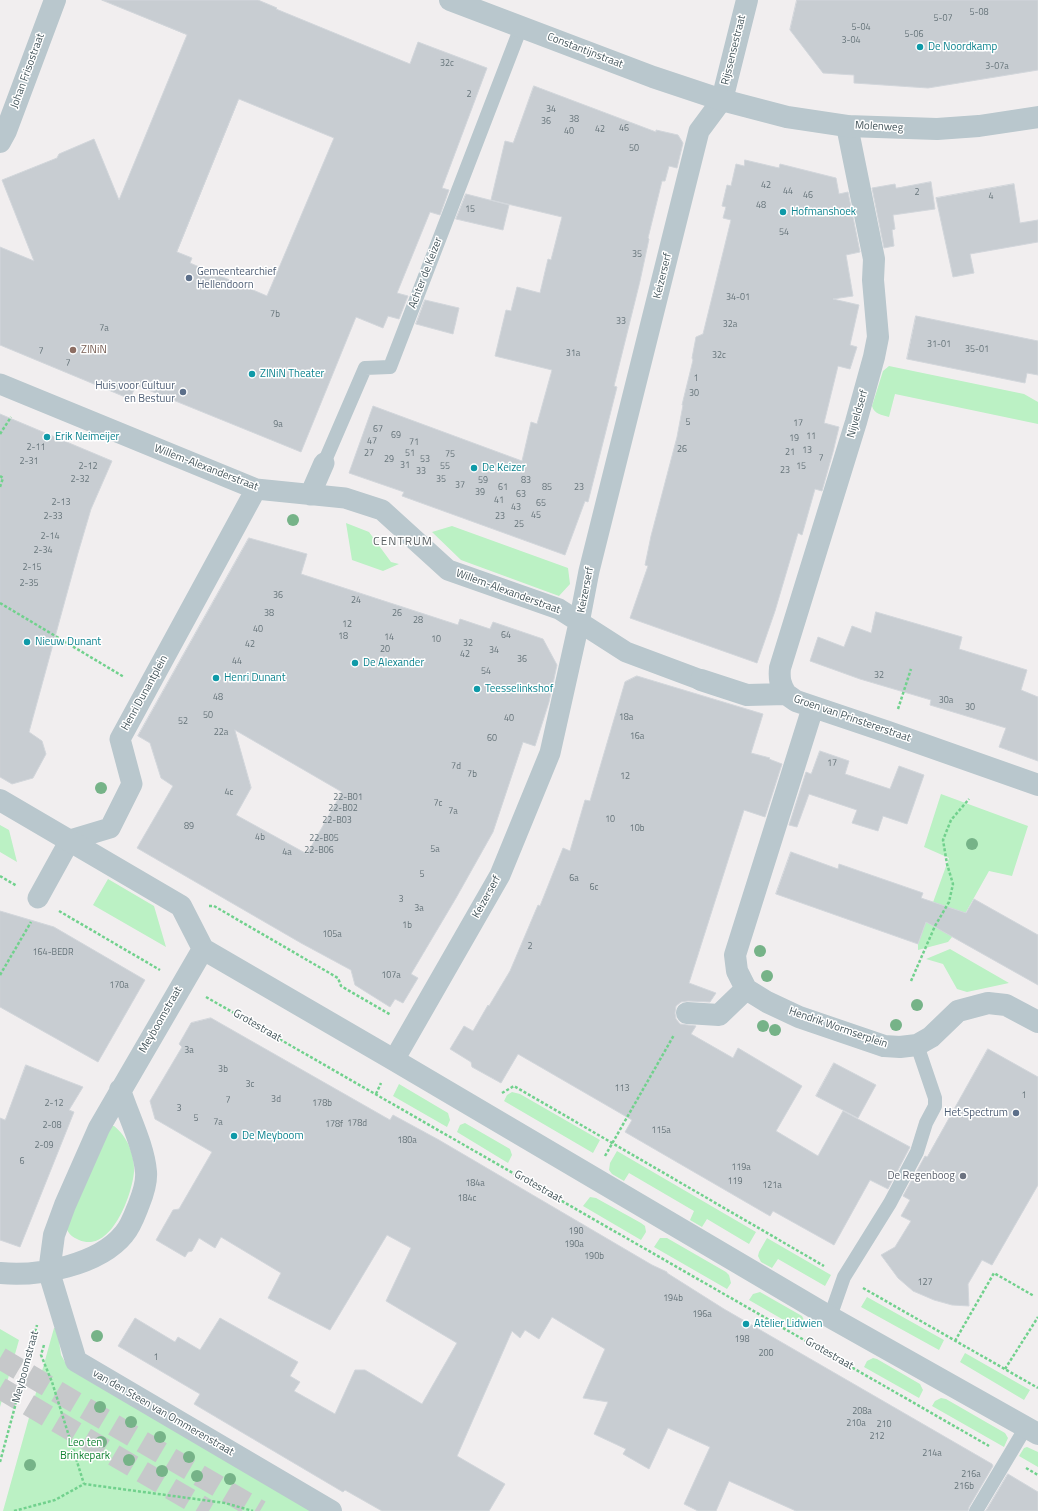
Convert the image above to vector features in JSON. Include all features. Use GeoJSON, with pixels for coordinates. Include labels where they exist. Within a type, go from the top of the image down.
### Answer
{"type":"FeatureCollection","features":[{"type":"Feature","properties":{"kind":"street","name":"Johan Frisostraat"},"geometry":{"type":"LineString","coordinates":[[0,142],[55,0]]}},
{"type":"Feature","properties":{"kind":"street","name":"Constantijnstraat"},"geometry":{"type":"LineString","coordinates":[[450,0],[646,74],[722,100]]}},
{"type":"Feature","properties":{"kind":"street","name":"Rijssensestraat"},"geometry":{"type":"LineString","coordinates":[[722,100],[747,0]]}},
{"type":"Feature","properties":{"kind":"street","name":"Molenweg"},"geometry":{"type":"LineString","coordinates":[[722,100],[787,117],[847,126],[937,129],[979,126],[1038,117]]}},
{"type":"Feature","properties":{"kind":"street","name":"Keizerserf"},"geometry":{"type":"LineString","coordinates":[[394,1060],[500,874],[550,753],[580,623],[589,571],[699,131],[722,100]]}},
{"type":"Feature","properties":{"kind":"street","name":"Nijveldserf"},"geometry":{"type":"LineString","coordinates":[[786,694],[781,687],[779,678],[780,668],[856,422],[878,337],[873,280],[874,260],[847,126]]}},
{"type":"Feature","properties":{"kind":"street","name":"Willem-Alexanderstraat"},"geometry":{"type":"LineString","coordinates":[[0,384],[256,489],[345,498],[382,510],[448,570],[559,608],[580,623]]}},
{"type":"Feature","properties":{"kind":"street","name":"Achter de Keizer"},"geometry":{"type":"LineString","coordinates":[[310,495],[324,463]]}},
{"type":"Feature","properties":{"kind":"street","name":"Henri Dunantplein"},"geometry":{"type":"LineString","coordinates":[[70,840],[110,828],[114,822],[132,784],[120,739],[256,489]]}},
{"type":"Feature","properties":{"kind":"street","name":"Groen van Prinstererstraat"},"geometry":{"type":"LineString","coordinates":[[580,623],[626,652],[701,680],[747,695],[786,694],[796,701],[1038,785]]}},
{"type":"Feature","properties":{"kind":"street","name":"Hendrik Wormserplein"},"geometry":{"type":"LineString","coordinates":[[813,707],[735,955],[737,971],[746,988],[767,1002],[799,1017],[884,1046],[900,1047],[917,1045],[931,1037],[958,1011],[988,1003],[1006,1005],[1038,1022]]}},
{"type":"Feature","properties":{"kind":"street"},"geometry":{"type":"LineString","coordinates":[[0,800],[181,906],[202,949],[394,1060],[830,1317],[1032,1430]]}},
{"type":"Feature","properties":{"kind":"street"},"geometry":{"type":"LineString","coordinates":[[40,900],[70,840]]}},
{"type":"Feature","properties":{"kind":"street","name":"Meyboomstraat"},"geometry":{"type":"LineString","coordinates":[[49,1272],[54,1235],[65,1205],[99,1128],[202,949]]}},
{"type":"Feature","properties":{"kind":"street"},"geometry":{"type":"LineString","coordinates":[[687,1013],[719,1015],[746,988]]}},
{"type":"Feature","properties":{"kind":"street"},"geometry":{"type":"LineString","coordinates":[[0,1273],[30,1274],[49,1272],[68,1267],[111,1247],[125,1234],[135,1216],[145,1189],[146,1173],[143,1156],[120,1090]]}},
{"type":"Feature","properties":{"kind":"street","name":"van den Steen van Ommerenstraat"},"geometry":{"type":"LineString","coordinates":[[49,1272],[76,1361],[331,1511]]}},
{"type":"Feature","properties":{"kind":"lane","name":"Achter de Keizer"},"geometry":{"type":"LineString","coordinates":[[324,463],[365,368],[390,367],[521,26]]}},
{"type":"Feature","properties":{"kind":"lane"},"geometry":{"type":"LineString","coordinates":[[830,1317],[844,1277],[890,1203],[917,1152],[926,1123],[935,1106],[935,1098],[917,1045]]}},
{"type":"Feature","properties":{"kind":"lane"},"geometry":{"type":"LineString","coordinates":[[976,1511],[1008,1458],[1032,1430]]}},
{"type":"Feature","properties":{"kind":"path"},"geometry":{"type":"LineString","coordinates":[[0,434],[10,418]]}},
{"type":"Feature","properties":{"kind":"path"},"geometry":{"type":"LineString","coordinates":[[0,476],[3,478],[0,487]]}},
{"type":"Feature","properties":{"kind":"path"},"geometry":{"type":"LineString","coordinates":[[0,603],[147,691]]}},
{"type":"Feature","properties":{"kind":"path"},"geometry":{"type":"LineString","coordinates":[[888,732],[902,700],[911,669]]}},
{"type":"Feature","properties":{"kind":"path"},"geometry":{"type":"LineString","coordinates":[[911,981],[935,926],[949,902],[953,884],[947,864],[943,840],[950,820],[969,800]]}},
{"type":"Feature","properties":{"kind":"path"},"geometry":{"type":"LineString","coordinates":[[0,975],[40,900]]}},
{"type":"Feature","properties":{"kind":"path","name":"Grotestraat"},"geometry":{"type":"LineString","coordinates":[[40,900],[1038,1475]]}},
{"type":"Feature","properties":{"kind":"path"},"geometry":{"type":"LineString","coordinates":[[181,906],[214,906],[338,978],[341,986],[398,1019],[408,1036]]}},
{"type":"Feature","properties":{"kind":"path"},"geometry":{"type":"LineString","coordinates":[[612,1142],[687,1013]]}},
{"type":"Feature","properties":{"kind":"path"},"geometry":{"type":"LineString","coordinates":[[502,1093],[514,1086],[1038,1388]]}},
{"type":"Feature","properties":{"kind":"path"},"geometry":{"type":"LineString","coordinates":[[956,1341],[994,1273],[1034,1296]]}},
{"type":"Feature","properties":{"kind":"path"},"geometry":{"type":"LineString","coordinates":[[1005,1369],[1038,1317]]}},
{"type":"Feature","properties":{"kind":"path","name":"Meyboomstraat"},"geometry":{"type":"LineString","coordinates":[[0,1462],[38,1323]]}},
{"type":"Feature","properties":{"kind":"path"},"geometry":{"type":"LineString","coordinates":[[14,1511],[55,1500],[84,1484],[225,1503],[253,1511]]}},
{"type":"Feature","properties":{"kind":"green space"},"geometry":{"type":"Polygon","coordinates":[[[889,366],[1024,394],[1038,402],[1038,424],[895,394],[889,417],[881,415],[873,409],[872,406],[883,371],[889,366]]]}},
{"type":"Feature","properties":{"kind":"green space"},"geometry":{"type":"Polygon","coordinates":[[[346,523],[369,532],[391,562],[399,564],[383,571],[352,560],[346,523]]]}},
{"type":"Feature","properties":{"kind":"green space"},"geometry":{"type":"Polygon","coordinates":[[[452,526],[568,568],[570,584],[559,596],[461,560],[432,532],[452,526]]]}},
{"type":"Feature","properties":{"kind":"green space"},"geometry":{"type":"Polygon","coordinates":[[[941,794],[1028,826],[1012,876],[989,871],[948,942],[918,950],[918,944],[949,858],[924,847],[941,794]]]}},
{"type":"Feature","properties":{"kind":"green space"},"geometry":{"type":"Polygon","coordinates":[[[0,825],[9,830],[17,862],[0,852],[0,825]]]}},
{"type":"Feature","properties":{"kind":"green space"},"geometry":{"type":"Polygon","coordinates":[[[108,879],[154,906],[166,947],[93,905],[108,879]]]}},
{"type":"Feature","properties":{"kind":"green space"},"geometry":{"type":"Polygon","coordinates":[[[950,949],[1009,983],[967,992],[957,989],[943,964],[926,959],[950,949]]]}},
{"type":"Feature","properties":{"kind":"green space"},"geometry":{"type":"Polygon","coordinates":[[[399,1084],[448,1113],[450,1120],[447,1127],[393,1096],[399,1084]]]}},
{"type":"Feature","properties":{"kind":"green space"},"geometry":{"type":"Polygon","coordinates":[[[512,1092],[520,1094],[600,1140],[593,1153],[504,1101],[507,1095],[512,1092]]]}},
{"type":"Feature","properties":{"kind":"green space"},"geometry":{"type":"Polygon","coordinates":[[[465,1123],[510,1149],[512,1155],[508,1163],[457,1132],[460,1125],[465,1123]]]}},
{"type":"Feature","properties":{"kind":"green space"},"geometry":{"type":"Polygon","coordinates":[[[109,1126],[114,1126],[119,1130],[132,1153],[134,1172],[129,1194],[118,1220],[110,1231],[101,1239],[90,1242],[79,1240],[74,1238],[66,1228],[109,1126]]]}},
{"type":"Feature","properties":{"kind":"green space"},"geometry":{"type":"Polygon","coordinates":[[[617,1151],[756,1232],[749,1244],[707,1219],[702,1227],[690,1220],[694,1211],[629,1173],[624,1181],[612,1174],[609,1170],[610,1163],[617,1151]]]}},
{"type":"Feature","properties":{"kind":"green space"},"geometry":{"type":"Polygon","coordinates":[[[590,1197],[596,1198],[645,1226],[646,1232],[641,1240],[583,1206],[590,1197]]]}},
{"type":"Feature","properties":{"kind":"green space"},"geometry":{"type":"Polygon","coordinates":[[[660,1238],[667,1238],[726,1272],[729,1275],[731,1283],[727,1289],[654,1247],[660,1238]]]}},
{"type":"Feature","properties":{"kind":"green space"},"geometry":{"type":"Polygon","coordinates":[[[767,1238],[831,1275],[825,1286],[778,1259],[772,1268],[761,1262],[758,1256],[759,1252],[767,1238]]]}},
{"type":"Feature","properties":{"kind":"green space"},"geometry":{"type":"Polygon","coordinates":[[[760,1292],[802,1316],[805,1322],[801,1330],[749,1300],[753,1294],[760,1292]]]}},
{"type":"Feature","properties":{"kind":"green space"},"geometry":{"type":"Polygon","coordinates":[[[867,1297],[944,1340],[939,1350],[861,1307],[867,1297]]]}},
{"type":"Feature","properties":{"kind":"green space","name":"Leo ten Brinkepark"},"geometry":{"type":"Polygon","coordinates":[[[54,1328],[57,1328],[61,1355],[65,1362],[314,1511],[3,1511],[54,1328]]]}},
{"type":"Feature","properties":{"kind":"green space"},"geometry":{"type":"Polygon","coordinates":[[[0,1329],[19,1340],[0,1407],[0,1329]]]}},
{"type":"Feature","properties":{"kind":"green space"},"geometry":{"type":"Polygon","coordinates":[[[965,1353],[1030,1390],[1024,1400],[960,1362],[965,1353]]]}},
{"type":"Feature","properties":{"kind":"green space"},"geometry":{"type":"Polygon","coordinates":[[[873,1358],[920,1384],[923,1390],[919,1398],[864,1367],[867,1361],[873,1358]]]}},
{"type":"Feature","properties":{"kind":"green space"},"geometry":{"type":"Polygon","coordinates":[[[941,1398],[946,1399],[1005,1433],[1008,1438],[1004,1447],[932,1406],[935,1401],[941,1398]]]}},
{"type":"Feature","properties":{"kind":"green space"},"geometry":{"type":"Polygon","coordinates":[[[1027,1447],[1038,1452],[1038,1467],[1019,1456],[1024,1448],[1027,1447]]]}},
{"type":"Feature","properties":{"kind":"building"},"geometry":{"type":"Polygon","coordinates":[[[102,0],[258,0],[277,8],[276,9],[410,64],[418,42],[487,68],[442,188],[449,190],[440,215],[430,212],[397,293],[408,296],[399,319],[388,316],[383,328],[356,317],[301,452],[136,385],[130,399],[0,345],[0,247],[34,261],[2,180],[57,158],[59,154],[94,139],[119,200],[187,35],[102,0]],[[239,99],[177,252],[192,258],[190,263],[267,296],[334,138],[239,99]]]}},
{"type":"Feature","properties":{"kind":"building","name":"De Noordkamp"},"geometry":{"type":"Polygon","coordinates":[[[797,0],[1038,0],[1038,70],[928,88],[854,83],[854,75],[823,73],[790,30],[797,0]]]}},
{"type":"Feature","properties":{"kind":"building"},"geometry":{"type":"Polygon","coordinates":[[[534,86],[656,132],[656,130],[678,135],[683,143],[677,168],[669,166],[665,181],[662,181],[648,238],[640,281],[614,386],[617,387],[588,502],[585,501],[565,555],[402,496],[404,492],[349,473],[373,406],[522,461],[531,422],[537,424],[552,370],[495,356],[506,310],[511,311],[517,287],[540,293],[548,259],[551,260],[562,217],[491,200],[505,141],[513,143],[534,86]]]}},
{"type":"Feature","properties":{"kind":"building"},"geometry":{"type":"Polygon","coordinates":[[[745,160],[779,168],[780,164],[836,178],[839,194],[848,192],[860,252],[846,255],[853,296],[833,299],[859,305],[850,345],[857,347],[850,369],[838,366],[824,423],[839,427],[833,452],[822,491],[815,489],[802,535],[798,533],[775,611],[757,663],[630,618],[648,566],[645,565],[651,536],[677,437],[682,405],[693,360],[692,358],[696,337],[703,334],[731,220],[723,218],[726,207],[722,206],[727,185],[731,186],[736,164],[744,166],[745,160]]]}},
{"type":"Feature","properties":{"kind":"building"},"geometry":{"type":"Polygon","coordinates":[[[931,182],[935,209],[893,215],[895,229],[892,230],[894,246],[884,248],[872,188],[895,184],[896,188],[931,182]]]}},
{"type":"Feature","properties":{"kind":"building"},"geometry":{"type":"Polygon","coordinates":[[[1014,184],[1020,223],[1038,220],[1038,242],[970,254],[974,273],[953,277],[936,198],[1014,184]]]}},
{"type":"Feature","properties":{"kind":"building"},"geometry":{"type":"Polygon","coordinates":[[[466,194],[509,205],[503,230],[456,219],[466,194]]]}},
{"type":"Feature","properties":{"kind":"building"},"geometry":{"type":"Polygon","coordinates":[[[425,300],[459,308],[453,334],[416,324],[425,300]]]}},
{"type":"Feature","properties":{"kind":"building"},"geometry":{"type":"Polygon","coordinates":[[[916,316],[1038,341],[1038,375],[1027,373],[1025,383],[907,359],[916,316]]]}},
{"type":"Feature","properties":{"kind":"building","name":"Nieuw Dunant"},"geometry":{"type":"Polygon","coordinates":[[[0,414],[112,461],[91,509],[29,732],[42,741],[46,754],[33,778],[12,784],[0,777],[0,414]]]}},
{"type":"Feature","properties":{"kind":"building"},"geometry":{"type":"Polygon","coordinates":[[[249,538],[307,554],[301,574],[458,625],[460,619],[490,629],[493,622],[543,639],[557,665],[549,702],[535,746],[523,742],[493,832],[411,974],[418,978],[403,1003],[395,999],[390,1007],[355,985],[351,970],[301,943],[137,848],[173,786],[161,778],[150,743],[138,736],[249,538]],[[235,730],[251,788],[236,815],[307,854],[342,792],[235,730]]]}},
{"type":"Feature","properties":{"kind":"building"},"geometry":{"type":"Polygon","coordinates":[[[876,612],[962,637],[959,649],[1027,670],[1021,690],[1038,697],[1038,761],[999,747],[1006,728],[930,705],[931,700],[860,679],[810,661],[818,637],[844,647],[852,626],[871,633],[876,612]]]}},
{"type":"Feature","properties":{"kind":"building"},"geometry":{"type":"Polygon","coordinates":[[[637,676],[763,714],[751,753],[770,758],[769,759],[782,764],[765,817],[744,810],[689,983],[716,993],[710,1002],[681,1002],[676,1006],[675,1013],[676,1019],[680,1024],[696,1026],[691,1034],[733,1058],[738,1048],[802,1086],[776,1131],[818,1156],[843,1111],[910,1147],[888,1189],[870,1180],[834,1245],[773,1211],[770,1216],[625,1132],[632,1120],[518,1054],[501,1083],[472,1067],[471,1062],[450,1049],[464,1026],[473,1031],[510,971],[538,905],[540,906],[563,848],[570,851],[585,800],[590,801],[625,682],[637,676]]]}},
{"type":"Feature","properties":{"kind":"building"},"geometry":{"type":"Polygon","coordinates":[[[820,751],[849,761],[845,774],[890,789],[899,766],[924,775],[907,824],[883,816],[878,831],[852,823],[857,810],[809,794],[797,827],[789,825],[806,772],[811,774],[820,751]]]}},
{"type":"Feature","properties":{"kind":"building"},"geometry":{"type":"Polygon","coordinates":[[[791,852],[838,869],[839,864],[923,893],[921,898],[966,913],[974,899],[1038,935],[1038,985],[926,922],[918,944],[776,894],[791,852]]]}},
{"type":"Feature","properties":{"kind":"building"},"geometry":{"type":"Polygon","coordinates":[[[0,911],[54,927],[145,980],[98,1062],[0,1007],[0,911]]]}},
{"type":"Feature","properties":{"kind":"building"},"geometry":{"type":"Polygon","coordinates":[[[211,1018],[390,1120],[393,1115],[439,1140],[652,1265],[667,1272],[724,1309],[992,1464],[993,1466],[968,1511],[796,1511],[729,1481],[716,1511],[698,1511],[684,1504],[710,1447],[668,1428],[649,1469],[623,1454],[626,1449],[594,1434],[608,1402],[583,1398],[605,1349],[552,1317],[539,1339],[525,1330],[520,1338],[512,1331],[457,1456],[505,1484],[489,1511],[382,1511],[345,1490],[343,1492],[194,1404],[200,1394],[118,1346],[135,1318],[175,1342],[178,1337],[200,1350],[220,1318],[298,1362],[290,1376],[300,1382],[294,1391],[335,1414],[355,1370],[365,1370],[422,1404],[457,1343],[386,1301],[411,1248],[387,1235],[330,1330],[268,1298],[281,1273],[221,1237],[215,1248],[199,1238],[192,1251],[188,1252],[185,1257],[156,1240],[173,1210],[179,1209],[212,1152],[155,1119],[150,1101],[182,1047],[179,1044],[191,1023],[211,1018]]]}},
{"type":"Feature","properties":{"kind":"building","name":"De Regenboog"},"geometry":{"type":"Polygon","coordinates":[[[988,1049],[1038,1077],[1038,1185],[992,1265],[982,1260],[968,1284],[969,1306],[952,1305],[934,1300],[913,1291],[898,1278],[881,1255],[895,1247],[911,1221],[901,1216],[910,1200],[903,1196],[925,1156],[927,1157],[988,1049]]]}},
{"type":"Feature","properties":{"kind":"building"},"geometry":{"type":"Polygon","coordinates":[[[834,1063],[876,1085],[858,1118],[816,1096],[834,1063]]]}},
{"type":"Feature","properties":{"kind":"building"},"geometry":{"type":"Polygon","coordinates":[[[26,1065],[83,1087],[69,1110],[74,1112],[20,1247],[0,1240],[0,1118],[5,1120],[26,1065]]]}},
{"type":"Feature","properties":{"kind":"building"},"geometry":{"type":"Polygon","coordinates":[[[1008,1474],[1038,1492],[1038,1511],[986,1511],[1008,1474]]]}},
{"type":"Feature","properties":{"kind":"tunnel"},"geometry":{"type":"LineString","coordinates":[[0,1358],[260,1511]]}},
{"type":"Feature","properties":{"kind":"tunnel"},"geometry":{"type":"LineString","coordinates":[[0,1388],[209,1511]]}},
{"type":"Feature","properties":{"kind":"place","name":"De Noordkamp"},"geometry":{"type":"Point","coordinates":[920,47]}},
{"type":"Feature","properties":{"kind":"place","name":"Hofmanshoek"},"geometry":{"type":"Point","coordinates":[783,212]}},
{"type":"Feature","properties":{"kind":"place","name":"Gemeentearchief Hellendoorn"},"geometry":{"type":"Point","coordinates":[189,278]}},
{"type":"Feature","properties":{"kind":"place","name":"ZINiN"},"geometry":{"type":"Point","coordinates":[73,350]}},
{"type":"Feature","properties":{"kind":"place","name":"ZINiN Theater"},"geometry":{"type":"Point","coordinates":[252,374]}},
{"type":"Feature","properties":{"kind":"place","name":"Huis voor Cultuur en Bestuur"},"geometry":{"type":"Point","coordinates":[183,392]}},
{"type":"Feature","properties":{"kind":"place","name":"Erik Neimeijer"},"geometry":{"type":"Point","coordinates":[47,437]}},
{"type":"Feature","properties":{"kind":"place","name":"De Keizer"},"geometry":{"type":"Point","coordinates":[474,468]}},
{"type":"Feature","properties":{"kind":"place","name":"Nieuw Dunant"},"geometry":{"type":"Point","coordinates":[27,642]}},
{"type":"Feature","properties":{"kind":"place","name":"De Alexander"},"geometry":{"type":"Point","coordinates":[355,663]}},
{"type":"Feature","properties":{"kind":"place","name":"Henri Dunant"},"geometry":{"type":"Point","coordinates":[216,678]}},
{"type":"Feature","properties":{"kind":"place","name":"Teesselinkshof"},"geometry":{"type":"Point","coordinates":[477,689]}},
{"type":"Feature","properties":{"kind":"place","name":"Het Spectrum"},"geometry":{"type":"Point","coordinates":[1016,1113]}},
{"type":"Feature","properties":{"kind":"place","name":"De Meyboom"},"geometry":{"type":"Point","coordinates":[234,1136]}},
{"type":"Feature","properties":{"kind":"place","name":"De Regenboog"},"geometry":{"type":"Point","coordinates":[963,1176]}},
{"type":"Feature","properties":{"kind":"place","name":"Atelier Lidwien"},"geometry":{"type":"Point","coordinates":[746,1324]}},
{"type":"Feature","properties":{"kind":"district","name":"CENTRUM"},"geometry":{"type":"Point","coordinates":[403,542]}}]}
